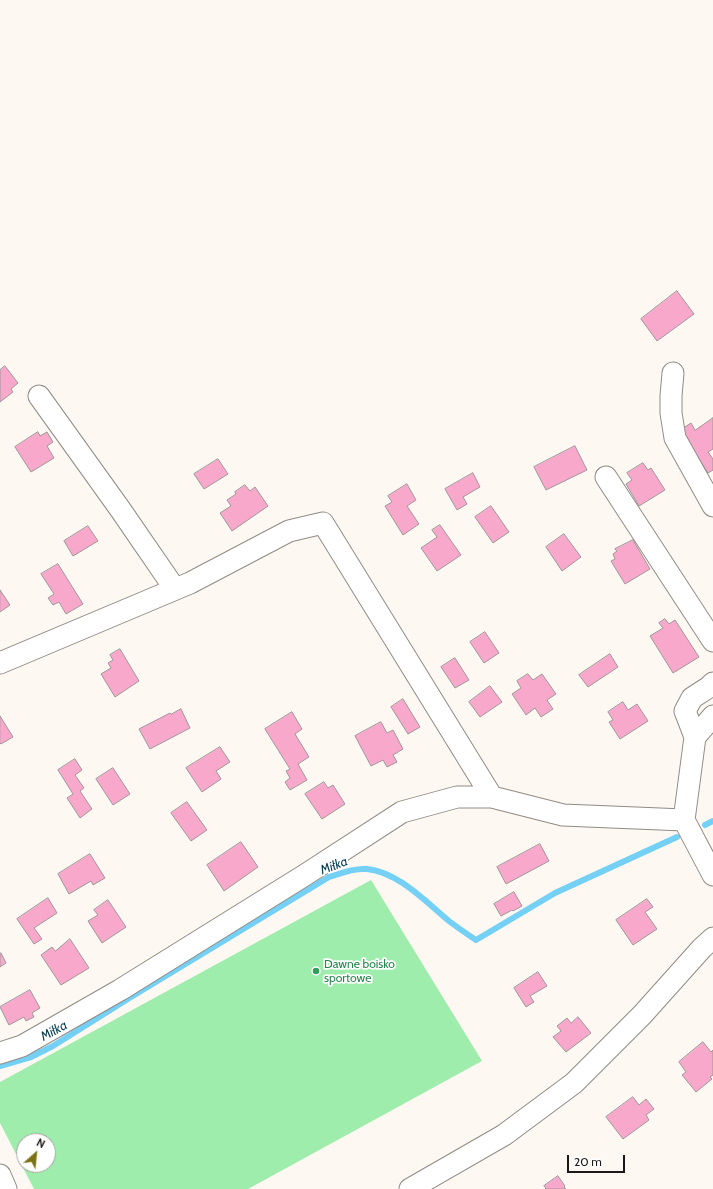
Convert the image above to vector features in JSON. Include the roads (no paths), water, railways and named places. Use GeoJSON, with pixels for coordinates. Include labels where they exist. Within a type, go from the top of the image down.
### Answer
{"type":"FeatureCollection","features":[{"type":"Feature","properties":{"kind":"street"},"geometry":{"type":"LineString","coordinates":[[673,373],[671,413],[675,438],[713,506]]}},
{"type":"Feature","properties":{"kind":"street"},"geometry":{"type":"LineString","coordinates":[[39,396],[175,589]]}},
{"type":"Feature","properties":{"kind":"street"},"geometry":{"type":"LineString","coordinates":[[606,476],[713,641]]}},
{"type":"Feature","properties":{"kind":"street"},"geometry":{"type":"LineString","coordinates":[[0,663],[190,583],[289,531],[324,523],[492,797]]}},
{"type":"Feature","properties":{"kind":"street"},"geometry":{"type":"LineString","coordinates":[[713,683],[692,698],[685,711],[695,737],[684,820],[713,875]]}},
{"type":"Feature","properties":{"kind":"street"},"geometry":{"type":"LineString","coordinates":[[695,737],[713,716]]}},
{"type":"Feature","properties":{"kind":"street"},"geometry":{"type":"LineString","coordinates":[[0,1053],[22,1046],[120,990],[305,875],[402,812],[457,797],[492,797],[563,815],[684,820]]}},
{"type":"Feature","properties":{"kind":"street"},"geometry":{"type":"LineString","coordinates":[[410,1189],[504,1135],[574,1083],[642,1015],[702,948],[713,938]]}},
{"type":"Feature","properties":{"kind":"street"},"geometry":{"type":"LineString","coordinates":[[0,1175],[6,1189]]}},
{"type":"Feature","properties":{"kind":"waterway","name":"Miłka"},"geometry":{"type":"LineString","coordinates":[[705,825],[713,821]]}},
{"type":"Feature","properties":{"kind":"waterway","name":"Miłka"},"geometry":{"type":"LineString","coordinates":[[0,1066],[31,1057],[53,1046],[329,877],[357,869],[378,871],[390,876],[411,889],[459,929],[476,940],[555,893],[677,837]]}},
{"type":"Feature","properties":{"kind":"place","name":"Dawne boisko sportowe"},"geometry":{"type":"Point","coordinates":[316,971]}}]}
